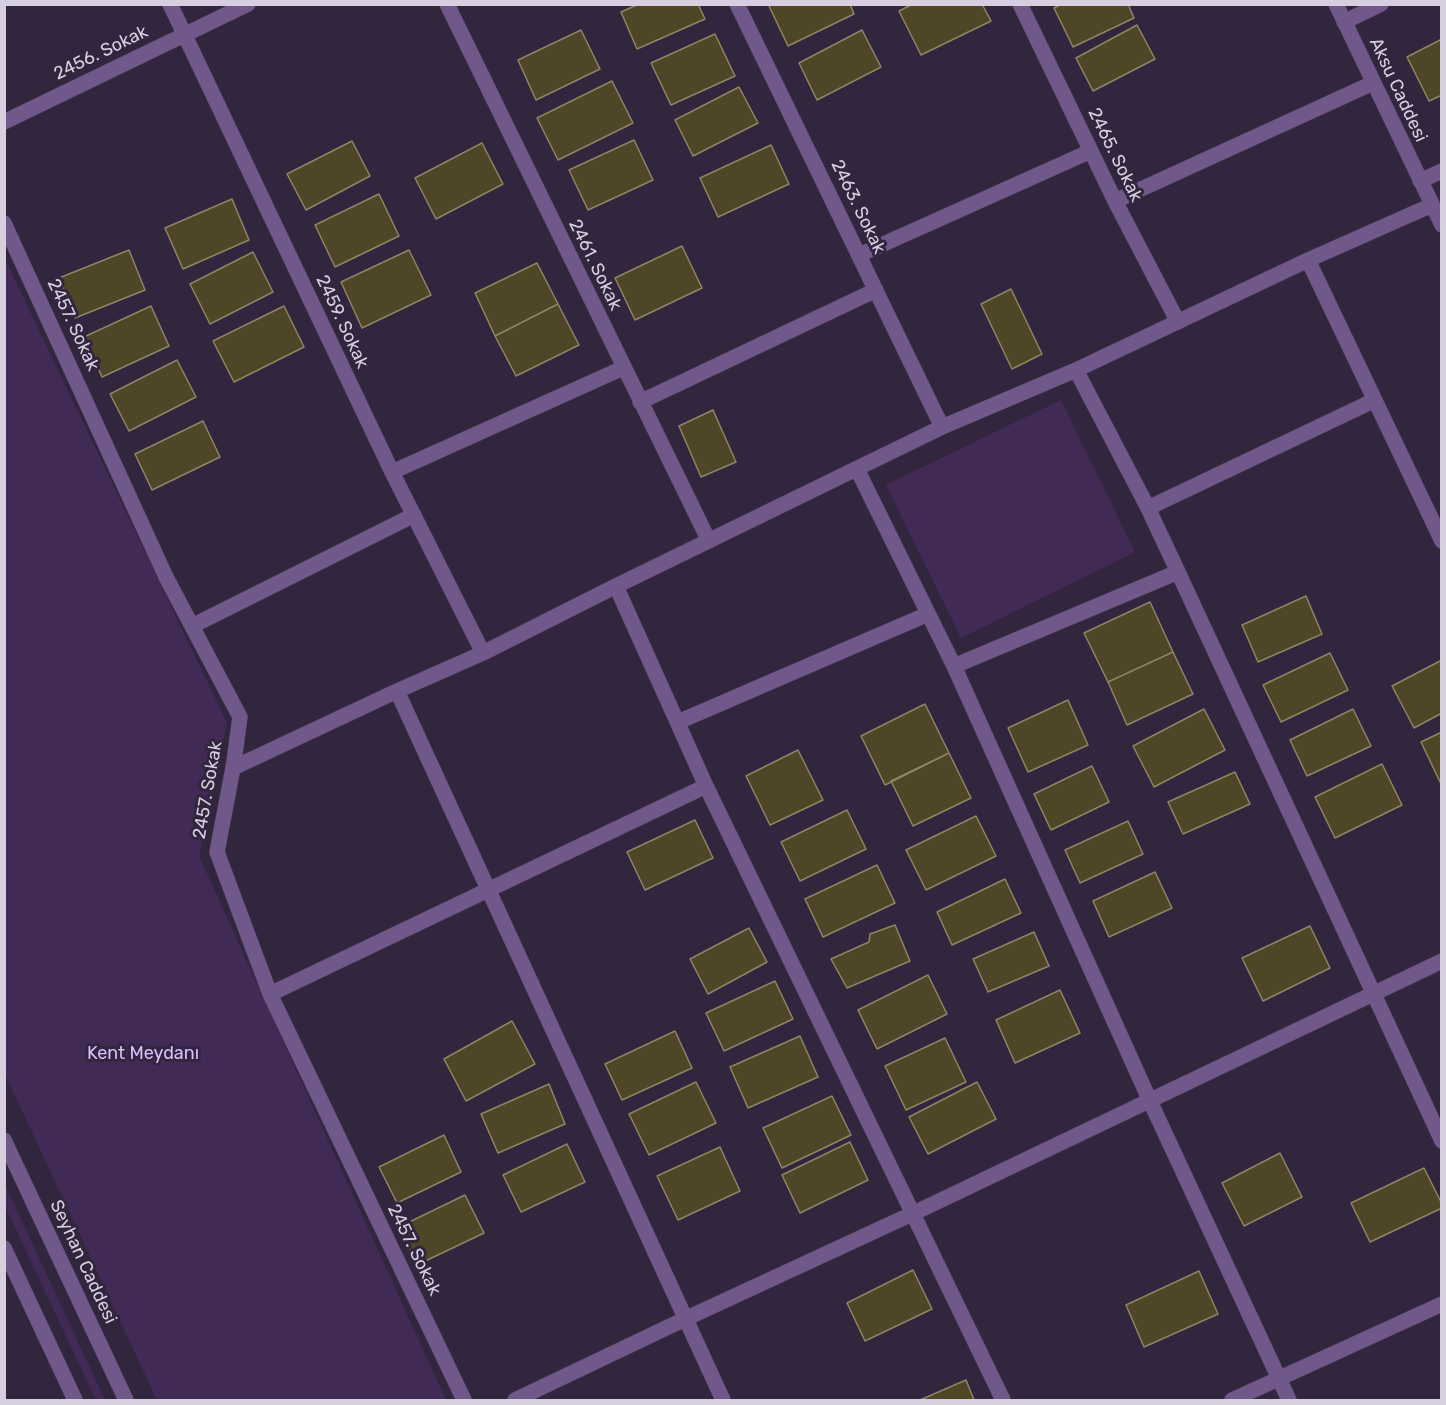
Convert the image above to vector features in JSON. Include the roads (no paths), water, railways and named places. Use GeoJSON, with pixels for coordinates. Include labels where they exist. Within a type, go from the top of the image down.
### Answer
{"type":"FeatureCollection","features":[{"type":"Feature","properties":{"kind":"street","name":"2459. Sokak"},"geometry":{"type":"LineString","coordinates":[[170,4],[392,472],[483,653]]}},
{"type":"Feature","properties":{"kind":"street","name":"2456. Sokak"},"geometry":{"type":"LineString","coordinates":[[4,122],[248,4]]}},
{"type":"Feature","properties":{"kind":"street","name":"2461. Sokak"},"geometry":{"type":"LineString","coordinates":[[447,4],[709,541]]}},
{"type":"Feature","properties":{"kind":"street","name":"2463. Sokak"},"geometry":{"type":"LineString","coordinates":[[737,4],[942,427]]}},
{"type":"Feature","properties":{"kind":"street","name":"2465. Sokak"},"geometry":{"type":"LineString","coordinates":[[1020,4],[1115,201],[1178,322]]}},
{"type":"Feature","properties":{"kind":"street","name":"Aksu Caddesi"},"geometry":{"type":"LineString","coordinates":[[1336,4],[1442,225]]}},
{"type":"Feature","properties":{"kind":"street"},"geometry":{"type":"LineString","coordinates":[[1344,22],[1381,4]]}},
{"type":"Feature","properties":{"kind":"street"},"geometry":{"type":"LineString","coordinates":[[1115,201],[1374,83]]}},
{"type":"Feature","properties":{"kind":"street"},"geometry":{"type":"LineString","coordinates":[[859,255],[1091,151]]}},
{"type":"Feature","properties":{"kind":"street"},"geometry":{"type":"LineString","coordinates":[[1420,181],[1442,171]]}},
{"type":"Feature","properties":{"kind":"street"},"geometry":{"type":"LineString","coordinates":[[233,768],[483,653],[942,427],[1076,370],[1308,260],[1432,205]]}},
{"type":"Feature","properties":{"kind":"street","name":"2457. Sokak"},"geometry":{"type":"LineString","coordinates":[[4,223],[166,577],[240,717],[218,852],[270,994],[464,1401]]}},
{"type":"Feature","properties":{"kind":"street"},"geometry":{"type":"LineString","coordinates":[[1308,260],[1442,541]]}},
{"type":"Feature","properties":{"kind":"street"},"geometry":{"type":"LineString","coordinates":[[640,402],[876,290]]}},
{"type":"Feature","properties":{"kind":"street"},"geometry":{"type":"LineString","coordinates":[[392,472],[623,368]]}},
{"type":"Feature","properties":{"kind":"street"},"geometry":{"type":"LineString","coordinates":[[1076,370],[1148,508],[1442,1141]]}},
{"type":"Feature","properties":{"kind":"street"},"geometry":{"type":"LineString","coordinates":[[1148,508],[1375,400]]}},
{"type":"Feature","properties":{"kind":"street"},"geometry":{"type":"LineString","coordinates":[[857,468],[954,666],[1150,1101],[1289,1401]]}},
{"type":"Feature","properties":{"kind":"street"},"geometry":{"type":"LineString","coordinates":[[192,626],[414,515]]}},
{"type":"Feature","properties":{"kind":"street"},"geometry":{"type":"LineString","coordinates":[[954,666],[1178,572]]}},
{"type":"Feature","properties":{"kind":"street"},"geometry":{"type":"LineString","coordinates":[[616,586],[706,786],[1003,1401]]}},
{"type":"Feature","properties":{"kind":"street"},"geometry":{"type":"LineString","coordinates":[[678,722],[928,614]]}},
{"type":"Feature","properties":{"kind":"street"},"geometry":{"type":"LineString","coordinates":[[397,691],[723,1401]]}},
{"type":"Feature","properties":{"kind":"street"},"geometry":{"type":"LineString","coordinates":[[270,994],[706,786]]}},
{"type":"Feature","properties":{"kind":"street"},"geometry":{"type":"LineString","coordinates":[[515,1401],[1442,961]]}},
{"type":"Feature","properties":{"kind":"street","name":"Seyhan Caddesi"},"geometry":{"type":"LineString","coordinates":[[4,1140],[126,1401]]}},
{"type":"Feature","properties":{"kind":"street"},"geometry":{"type":"LineString","coordinates":[[4,1248],[75,1401]]}},
{"type":"Feature","properties":{"kind":"street"},"geometry":{"type":"LineString","coordinates":[[1232,1401],[1442,1304]]}},
{"type":"Feature","properties":{"kind":"park label","name":"Kent Meydanı"},"geometry":{"type":"Point","coordinates":[143,1054]}}]}
